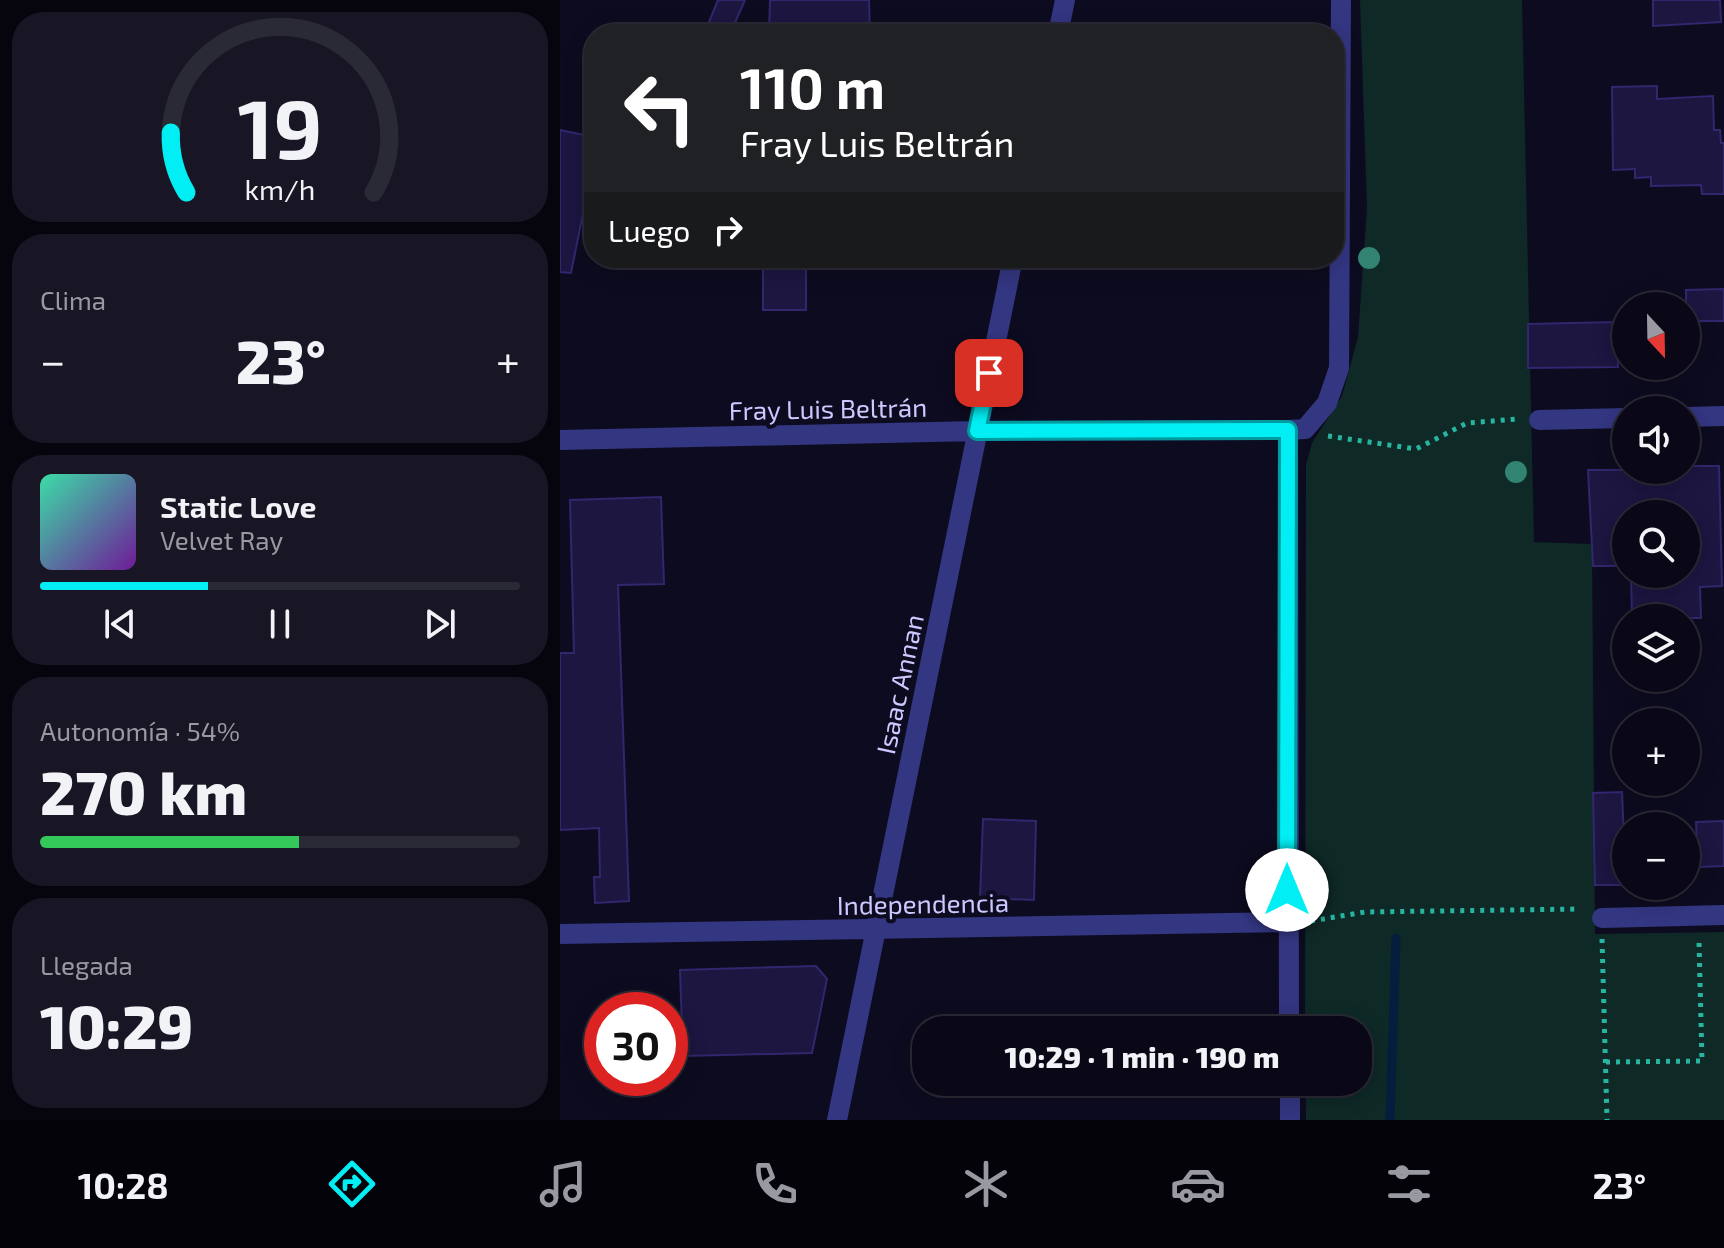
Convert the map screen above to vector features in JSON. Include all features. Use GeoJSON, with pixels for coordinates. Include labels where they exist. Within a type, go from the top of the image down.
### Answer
{"type":"FeatureCollection","features":[{"type":"Feature","properties":{"kind":"street"},"geometry":{"type":"LineString","coordinates":[[1060,24],[1065,0]]}},
{"type":"Feature","properties":{"kind":"street"},"geometry":{"type":"LineString","coordinates":[[1341,0],[1341,24]]}},
{"type":"Feature","properties":{"kind":"street","name":"Isaac Annan"},"geometry":{"type":"LineString","coordinates":[[837,1120],[1011,268]]}},
{"type":"Feature","properties":{"kind":"street"},"geometry":{"type":"LineString","coordinates":[[1289,1016],[1286,922],[1296,430],[1327,403],[1339,368],[1340,268]]}},
{"type":"Feature","properties":{"kind":"street"},"geometry":{"type":"LineString","coordinates":[[1700,417],[1724,416]]}},
{"type":"Feature","properties":{"kind":"street"},"geometry":{"type":"LineString","coordinates":[[1539,420],[1612,418]]}},
{"type":"Feature","properties":{"kind":"street","name":"Fray Luis Beltrán"},"geometry":{"type":"LineString","coordinates":[[560,440],[977,431],[1296,430]]}},
{"type":"Feature","properties":{"kind":"street"},"geometry":{"type":"LineString","coordinates":[[1602,918],[1724,915]]}},
{"type":"Feature","properties":{"kind":"street","name":"Independencia"},"geometry":{"type":"LineString","coordinates":[[560,934],[1286,922]]}},
{"type":"Feature","properties":{"kind":"street"},"geometry":{"type":"LineString","coordinates":[[1290,1096],[1290,1120]]}},
{"type":"Feature","properties":{"kind":"path"},"geometry":{"type":"LineString","coordinates":[[1296,430],[1416,449],[1467,423],[1502,418],[1539,420]]}},
{"type":"Feature","properties":{"kind":"path"},"geometry":{"type":"LineString","coordinates":[[1286,922],[1326,920],[1365,912],[1591,909],[1602,918],[1607,1120]]}},
{"type":"Feature","properties":{"kind":"path"},"geometry":{"type":"LineString","coordinates":[[1606,1062],[1702,1061],[1699,942]]}},
{"type":"Feature","properties":{"kind":"green space"},"geometry":{"type":"Polygon","coordinates":[[[1360,0],[1522,0],[1534,542],[1592,544],[1595,934],[1724,932],[1724,1120],[1306,1120],[1306,1096],[1372,1096],[1372,1016],[1305,1016],[1306,465],[1312,443],[1342,396],[1358,337],[1367,208],[1360,0]]]}},
{"type":"Feature","properties":{"kind":"building"},"geometry":{"type":"Polygon","coordinates":[[[718,0],[745,0],[734,24],[708,24],[718,0]]]}},
{"type":"Feature","properties":{"kind":"building"},"geometry":{"type":"Polygon","coordinates":[[[770,0],[869,0],[870,24],[769,24],[770,0]]]}},
{"type":"Feature","properties":{"kind":"building"},"geometry":{"type":"Polygon","coordinates":[[[1653,0],[1720,0],[1721,22],[1653,26],[1653,0]]]}},
{"type":"Feature","properties":{"kind":"building"},"geometry":{"type":"Polygon","coordinates":[[[1657,86],[1657,99],[1713,96],[1714,130],[1720,130],[1721,143],[1724,143],[1724,194],[1702,194],[1701,185],[1651,186],[1651,177],[1635,178],[1635,169],[1613,170],[1612,87],[1657,86]]]}},
{"type":"Feature","properties":{"kind":"building"},"geometry":{"type":"Polygon","coordinates":[[[560,130],[584,135],[584,209],[571,273],[560,272],[560,130]]]}},
{"type":"Feature","properties":{"kind":"building"},"geometry":{"type":"Polygon","coordinates":[[[763,268],[806,268],[806,310],[763,310],[763,268]]]}},
{"type":"Feature","properties":{"kind":"building"},"geometry":{"type":"Polygon","coordinates":[[[1724,289],[1724,321],[1700,321],[1700,292],[1686,290],[1724,289]]]}},
{"type":"Feature","properties":{"kind":"building"},"geometry":{"type":"Polygon","coordinates":[[[1612,322],[1612,367],[1528,368],[1528,324],[1612,322]]]}},
{"type":"Feature","properties":{"kind":"building"},"geometry":{"type":"Polygon","coordinates":[[[1700,466],[1719,466],[1722,586],[1700,587],[1700,500],[1612,500],[1612,566],[1593,566],[1588,470],[1612,470],[1612,484],[1700,484],[1700,466]]]}},
{"type":"Feature","properties":{"kind":"building"},"geometry":{"type":"Polygon","coordinates":[[[661,497],[664,584],[618,585],[629,901],[595,903],[594,877],[600,877],[599,828],[560,830],[560,653],[574,653],[570,500],[661,497]]]}},
{"type":"Feature","properties":{"kind":"building"},"geometry":{"type":"Polygon","coordinates":[[[1700,587],[1701,618],[1700,604],[1632,604],[1631,588],[1700,587]]]}},
{"type":"Feature","properties":{"kind":"building"},"geometry":{"type":"Polygon","coordinates":[[[1612,792],[1612,796],[1622,796],[1623,812],[1612,812],[1612,885],[1595,885],[1593,793],[1612,792]]]}},
{"type":"Feature","properties":{"kind":"building"},"geometry":{"type":"Polygon","coordinates":[[[983,819],[1036,821],[1034,900],[980,898],[983,819]]]}},
{"type":"Feature","properties":{"kind":"building"},"geometry":{"type":"Polygon","coordinates":[[[1724,821],[1724,866],[1700,867],[1700,822],[1724,821]]]}},
{"type":"Feature","properties":{"kind":"building"},"geometry":{"type":"Polygon","coordinates":[[[816,966],[827,979],[812,1053],[688,1056],[688,992],[681,992],[680,970],[816,966]]]}},
{"type":"Feature","properties":{"kind":"waterway"},"geometry":{"type":"LineString","coordinates":[[1390,1120],[1396,938]]}},
{"type":"Feature","properties":{"kind":"route"},"geometry":{"type":"LineString","coordinates":[[989,373],[977,431],[1288,430],[1287,890]]}}]}
